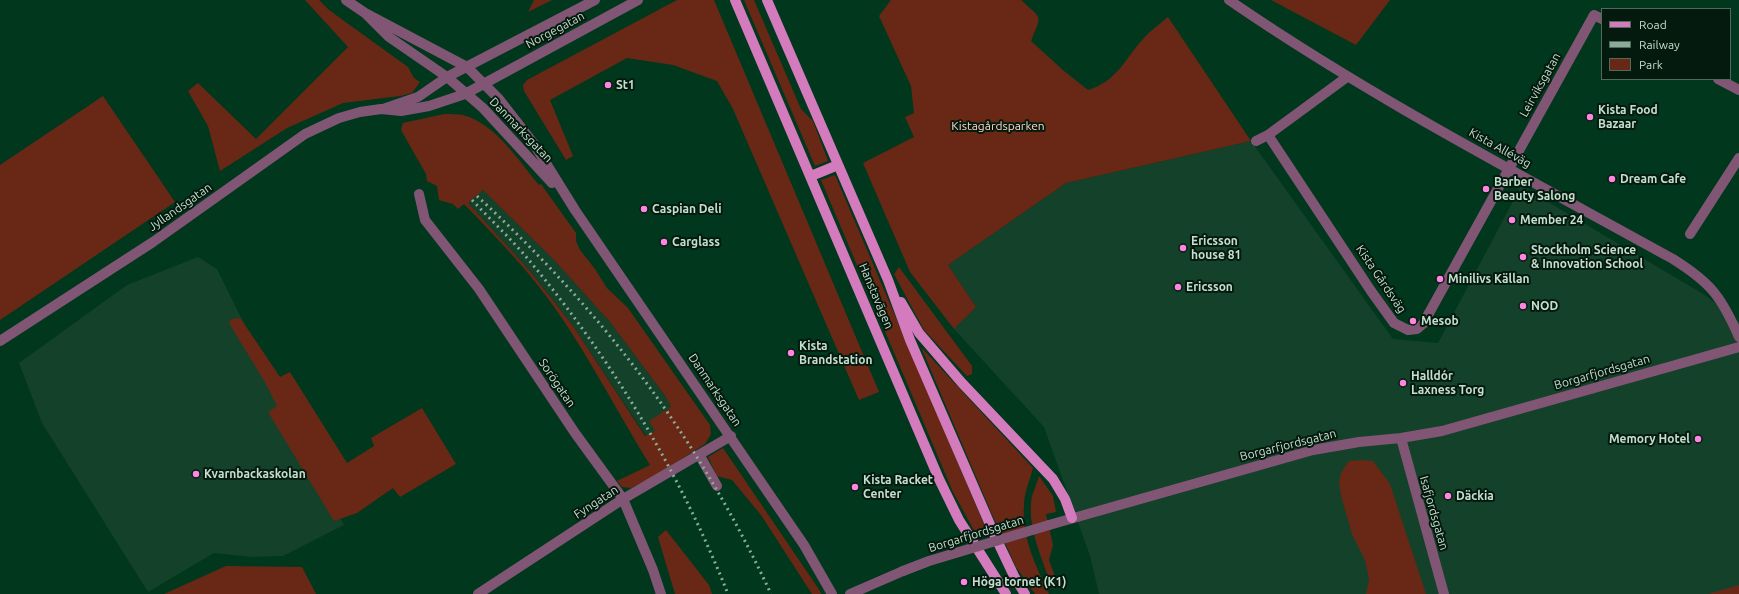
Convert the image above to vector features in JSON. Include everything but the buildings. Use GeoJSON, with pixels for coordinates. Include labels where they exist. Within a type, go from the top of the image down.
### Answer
{"type":"FeatureCollection","features":[{"type":"Feature","properties":{"kind":"main road","name":"Hanstavägen"},"geometry":{"type":"LineString","coordinates":[[736,0],[939,479],[959,520],[1006,594]]}},
{"type":"Feature","properties":{"kind":"main road","name":"Hanstavägen"},"geometry":{"type":"LineString","coordinates":[[767,0],[888,280],[910,340],[995,536],[1014,576],[1025,594]]}},
{"type":"Feature","properties":{"kind":"main road"},"geometry":{"type":"LineString","coordinates":[[811,176],[838,165]]}},
{"type":"Feature","properties":{"kind":"main road"},"geometry":{"type":"LineString","coordinates":[[888,280],[919,333],[962,383],[1053,479],[1065,499],[1072,518]]}},
{"type":"Feature","properties":{"kind":"street"},"geometry":{"type":"LineString","coordinates":[[346,0],[365,13],[467,67],[485,83]]}},
{"type":"Feature","properties":{"kind":"street","name":"Norgegatan"},"geometry":{"type":"LineString","coordinates":[[447,77],[594,0]]}},
{"type":"Feature","properties":{"kind":"street","name":"Norgegatan"},"geometry":{"type":"LineString","coordinates":[[465,94],[638,0]]}},
{"type":"Feature","properties":{"kind":"street","name":"Kista Alléväg"},"geometry":{"type":"LineString","coordinates":[[1229,0],[1289,41],[1347,77],[1673,259],[1696,274],[1712,289],[1724,305],[1739,337]]}},
{"type":"Feature","properties":{"kind":"street"},"geometry":{"type":"LineString","coordinates":[[365,13],[389,37],[447,77],[465,94]]}},
{"type":"Feature","properties":{"kind":"street","name":"Leirviksgatan"},"geometry":{"type":"LineString","coordinates":[[1508,167],[1598,17]]}},
{"type":"Feature","properties":{"kind":"street","name":"Jyllandsgatan"},"geometry":{"type":"LineString","coordinates":[[381,110],[418,97],[447,77]]}},
{"type":"Feature","properties":{"kind":"street"},"geometry":{"type":"LineString","coordinates":[[1256,141],[1268,135],[1347,77]]}},
{"type":"Feature","properties":{"kind":"street"},"geometry":{"type":"LineString","coordinates":[[1720,80],[1739,90]]}},
{"type":"Feature","properties":{"kind":"street","name":"Danmarksgatan"},"geometry":{"type":"LineString","coordinates":[[485,83],[534,144],[571,204],[731,436],[804,545],[832,594]]}},
{"type":"Feature","properties":{"kind":"street","name":"Danmarksgatan"},"geometry":{"type":"LineString","coordinates":[[465,94],[493,119],[571,204]]}},
{"type":"Feature","properties":{"kind":"street","name":"Jyllandsgatan"},"geometry":{"type":"LineString","coordinates":[[0,341],[153,242],[305,134],[339,118],[360,112],[381,110],[401,111],[429,106],[465,94]]}},
{"type":"Feature","properties":{"kind":"street","name":"Kista Gårdsväg"},"geometry":{"type":"LineString","coordinates":[[1268,135],[1371,291],[1394,323],[1408,330],[1417,329],[1423,324],[1508,167]]}},
{"type":"Feature","properties":{"kind":"street"},"geometry":{"type":"LineString","coordinates":[[1690,234],[1739,158]]}},
{"type":"Feature","properties":{"kind":"street","name":"Sorögatan"},"geometry":{"type":"LineString","coordinates":[[419,194],[425,220],[479,289],[575,433],[623,499],[653,570],[661,594]]}},
{"type":"Feature","properties":{"kind":"street","name":"Borgarfjordsgatan"},"geometry":{"type":"LineString","coordinates":[[850,594],[929,561],[1072,518],[1313,450],[1360,442],[1401,438],[1442,430],[1739,347]]}},
{"type":"Feature","properties":{"kind":"street","name":"Fyngatan"},"geometry":{"type":"LineString","coordinates":[[478,594],[623,499],[700,456],[731,436]]}},
{"type":"Feature","properties":{"kind":"street","name":"Isafjordsgatan"},"geometry":{"type":"LineString","coordinates":[[1401,438],[1444,594]]}},
{"type":"Feature","properties":{"kind":"street"},"geometry":{"type":"LineString","coordinates":[[700,456],[717,486]]}},
{"type":"Feature","properties":{"kind":"shaded area"},"geometry":{"type":"Polygon","coordinates":[[[1251,141],[1393,339],[1438,343],[1521,186],[1705,295],[1739,322],[1739,594],[1099,594],[1090,556],[1044,427],[954,329],[976,307],[948,265],[1066,183],[1251,141]]]}},
{"type":"Feature","properties":{"kind":"shaded area"},"geometry":{"type":"Polygon","coordinates":[[[483,190],[555,261],[610,322],[666,397],[671,407],[655,431],[646,436],[573,326],[529,270],[468,203],[483,190]]]}},
{"type":"Feature","properties":{"kind":"shaded area","name":"Kvarnbackaskolan"},"geometry":{"type":"Polygon","coordinates":[[[198,257],[217,269],[344,525],[283,556],[251,557],[214,553],[148,592],[42,423],[19,363],[127,285],[198,257]]]}},
{"type":"Feature","properties":{"kind":"green space"},"geometry":{"type":"Polygon","coordinates":[[[305,0],[319,0],[329,10],[408,67],[414,78],[420,82],[412,93],[400,96],[343,103],[287,128],[220,171],[208,126],[188,91],[198,83],[256,139],[348,47],[305,0]]]}},
{"type":"Feature","properties":{"kind":"green space"},"geometry":{"type":"Polygon","coordinates":[[[534,0],[552,0],[528,12],[534,0]]]}},
{"type":"Feature","properties":{"kind":"green space"},"geometry":{"type":"Polygon","coordinates":[[[677,0],[714,0],[879,392],[859,400],[733,109],[717,81],[673,65],[627,58],[550,100],[573,156],[566,160],[524,91],[523,85],[527,80],[677,0]]]}},
{"type":"Feature","properties":{"kind":"green space"},"geometry":{"type":"Polygon","coordinates":[[[744,0],[754,0],[801,109],[813,121],[828,161],[815,166],[744,0]]]}},
{"type":"Feature","properties":{"kind":"green space","name":"Kistagårdsparken"},"geometry":{"type":"Polygon","coordinates":[[[891,0],[1021,0],[1037,15],[1038,18],[1037,26],[1031,41],[1064,71],[1088,90],[1107,81],[1114,75],[1147,35],[1168,17],[1251,141],[1066,183],[948,265],[976,307],[954,329],[910,272],[863,163],[914,137],[905,117],[914,113],[911,86],[879,16],[891,0]]]}},
{"type":"Feature","properties":{"kind":"green space"},"geometry":{"type":"Polygon","coordinates":[[[1271,0],[1390,0],[1356,45],[1271,0]]]}},
{"type":"Feature","properties":{"kind":"green space"},"geometry":{"type":"Polygon","coordinates":[[[103,96],[175,202],[0,320],[0,165],[103,96]]]}},
{"type":"Feature","properties":{"kind":"green space"},"geometry":{"type":"Polygon","coordinates":[[[444,114],[463,115],[486,126],[506,144],[539,185],[541,184],[576,233],[576,241],[580,250],[595,269],[607,288],[628,308],[710,425],[711,434],[705,444],[657,475],[631,488],[622,487],[617,481],[650,465],[583,351],[549,299],[489,230],[464,204],[458,209],[453,204],[439,200],[437,186],[427,181],[426,174],[401,130],[403,123],[444,114]],[[483,190],[468,203],[529,270],[573,326],[645,436],[655,431],[649,421],[671,407],[666,397],[610,322],[555,261],[483,190]]]}},
{"type":"Feature","properties":{"kind":"green space"},"geometry":{"type":"Polygon","coordinates":[[[835,175],[986,529],[976,534],[953,492],[821,180],[835,175]]]}},
{"type":"Feature","properties":{"kind":"green space"},"geometry":{"type":"Polygon","coordinates":[[[899,267],[972,366],[972,374],[967,376],[924,330],[894,274],[899,267]]]}},
{"type":"Feature","properties":{"kind":"green space"},"geometry":{"type":"Polygon","coordinates":[[[232,319],[241,319],[280,377],[290,372],[347,463],[374,446],[371,438],[422,408],[456,464],[400,497],[393,488],[357,513],[334,521],[268,412],[277,406],[266,384],[229,323],[232,319]]]}},
{"type":"Feature","properties":{"kind":"green space"},"geometry":{"type":"Polygon","coordinates":[[[921,347],[1033,468],[1024,500],[1025,528],[1030,551],[1049,594],[1035,594],[1016,567],[921,347]]]}},
{"type":"Feature","properties":{"kind":"green space"},"geometry":{"type":"Polygon","coordinates":[[[723,448],[821,594],[812,594],[761,515],[732,480],[717,476],[708,457],[723,448]]]}},
{"type":"Feature","properties":{"kind":"green space"},"geometry":{"type":"Polygon","coordinates":[[[1349,461],[1373,461],[1390,484],[1426,594],[1366,594],[1369,580],[1365,560],[1352,534],[1341,496],[1339,481],[1342,471],[1349,461]]]}},
{"type":"Feature","properties":{"kind":"green space"},"geometry":{"type":"Polygon","coordinates":[[[1039,476],[1053,496],[1056,512],[1046,514],[1053,545],[1049,560],[1056,579],[1053,589],[1036,543],[1031,519],[1032,496],[1039,476]]]}},
{"type":"Feature","properties":{"kind":"green space"},"geometry":{"type":"Polygon","coordinates":[[[666,530],[709,585],[712,594],[675,594],[658,537],[666,530]]]}},
{"type":"Feature","properties":{"kind":"green space"},"geometry":{"type":"Polygon","coordinates":[[[226,566],[302,567],[316,594],[164,594],[226,566]]]}},
{"type":"Feature","properties":{"kind":"green space"},"geometry":{"type":"Polygon","coordinates":[[[1739,585],[1739,594],[1708,594],[1739,585]]]}},
{"type":"Feature","properties":{"kind":"railway"},"geometry":{"type":"LineString","coordinates":[[477,196],[523,240],[566,285],[607,332],[644,380],[679,430],[712,482],[743,537],[771,594]]}},
{"type":"Feature","properties":{"kind":"railway"},"geometry":{"type":"LineString","coordinates":[[472,200],[528,259],[559,297],[616,377],[666,461],[709,549],[728,594]]}},
{"type":"Feature","properties":{"kind":"place","name":"St1"},"geometry":{"type":"Point","coordinates":[608,85]}},
{"type":"Feature","properties":{"kind":"place","name":"Kista Food Bazaar"},"geometry":{"type":"Point","coordinates":[1590,117]}},
{"type":"Feature","properties":{"kind":"place","name":"Dream Cafe"},"geometry":{"type":"Point","coordinates":[1612,179]}},
{"type":"Feature","properties":{"kind":"place","name":"Barber Beauty Salong"},"geometry":{"type":"Point","coordinates":[1486,189]}},
{"type":"Feature","properties":{"kind":"place","name":"Caspian Deli"},"geometry":{"type":"Point","coordinates":[644,209]}},
{"type":"Feature","properties":{"kind":"place","name":"Member 24"},"geometry":{"type":"Point","coordinates":[1512,220]}},
{"type":"Feature","properties":{"kind":"place","name":"Carglass"},"geometry":{"type":"Point","coordinates":[664,242]}},
{"type":"Feature","properties":{"kind":"place","name":"Ericsson house 81"},"geometry":{"type":"Point","coordinates":[1183,248]}},
{"type":"Feature","properties":{"kind":"place","name":"Stockholm Science & Innovation School"},"geometry":{"type":"Point","coordinates":[1523,257]}},
{"type":"Feature","properties":{"kind":"place","name":"Minilivs Källan"},"geometry":{"type":"Point","coordinates":[1440,279]}},
{"type":"Feature","properties":{"kind":"place","name":"Ericsson"},"geometry":{"type":"Point","coordinates":[1178,287]}},
{"type":"Feature","properties":{"kind":"place","name":"NOD"},"geometry":{"type":"Point","coordinates":[1523,306]}},
{"type":"Feature","properties":{"kind":"place","name":"Mesob"},"geometry":{"type":"Point","coordinates":[1413,321]}},
{"type":"Feature","properties":{"kind":"place","name":"Kista Brandstation"},"geometry":{"type":"Point","coordinates":[791,353]}},
{"type":"Feature","properties":{"kind":"place","name":"Halldór Laxness Torg"},"geometry":{"type":"Point","coordinates":[1403,383]}},
{"type":"Feature","properties":{"kind":"place","name":"Memory Hotel"},"geometry":{"type":"Point","coordinates":[1698,439]}},
{"type":"Feature","properties":{"kind":"place","name":"Kvarnbackaskolan"},"geometry":{"type":"Point","coordinates":[196,474]}},
{"type":"Feature","properties":{"kind":"place","name":"Kista Racket Center"},"geometry":{"type":"Point","coordinates":[855,487]}},
{"type":"Feature","properties":{"kind":"place","name":"Däckia"},"geometry":{"type":"Point","coordinates":[1448,496]}},
{"type":"Feature","properties":{"kind":"place","name":"Höga tornet (K1)"},"geometry":{"type":"Point","coordinates":[964,582]}}]}
